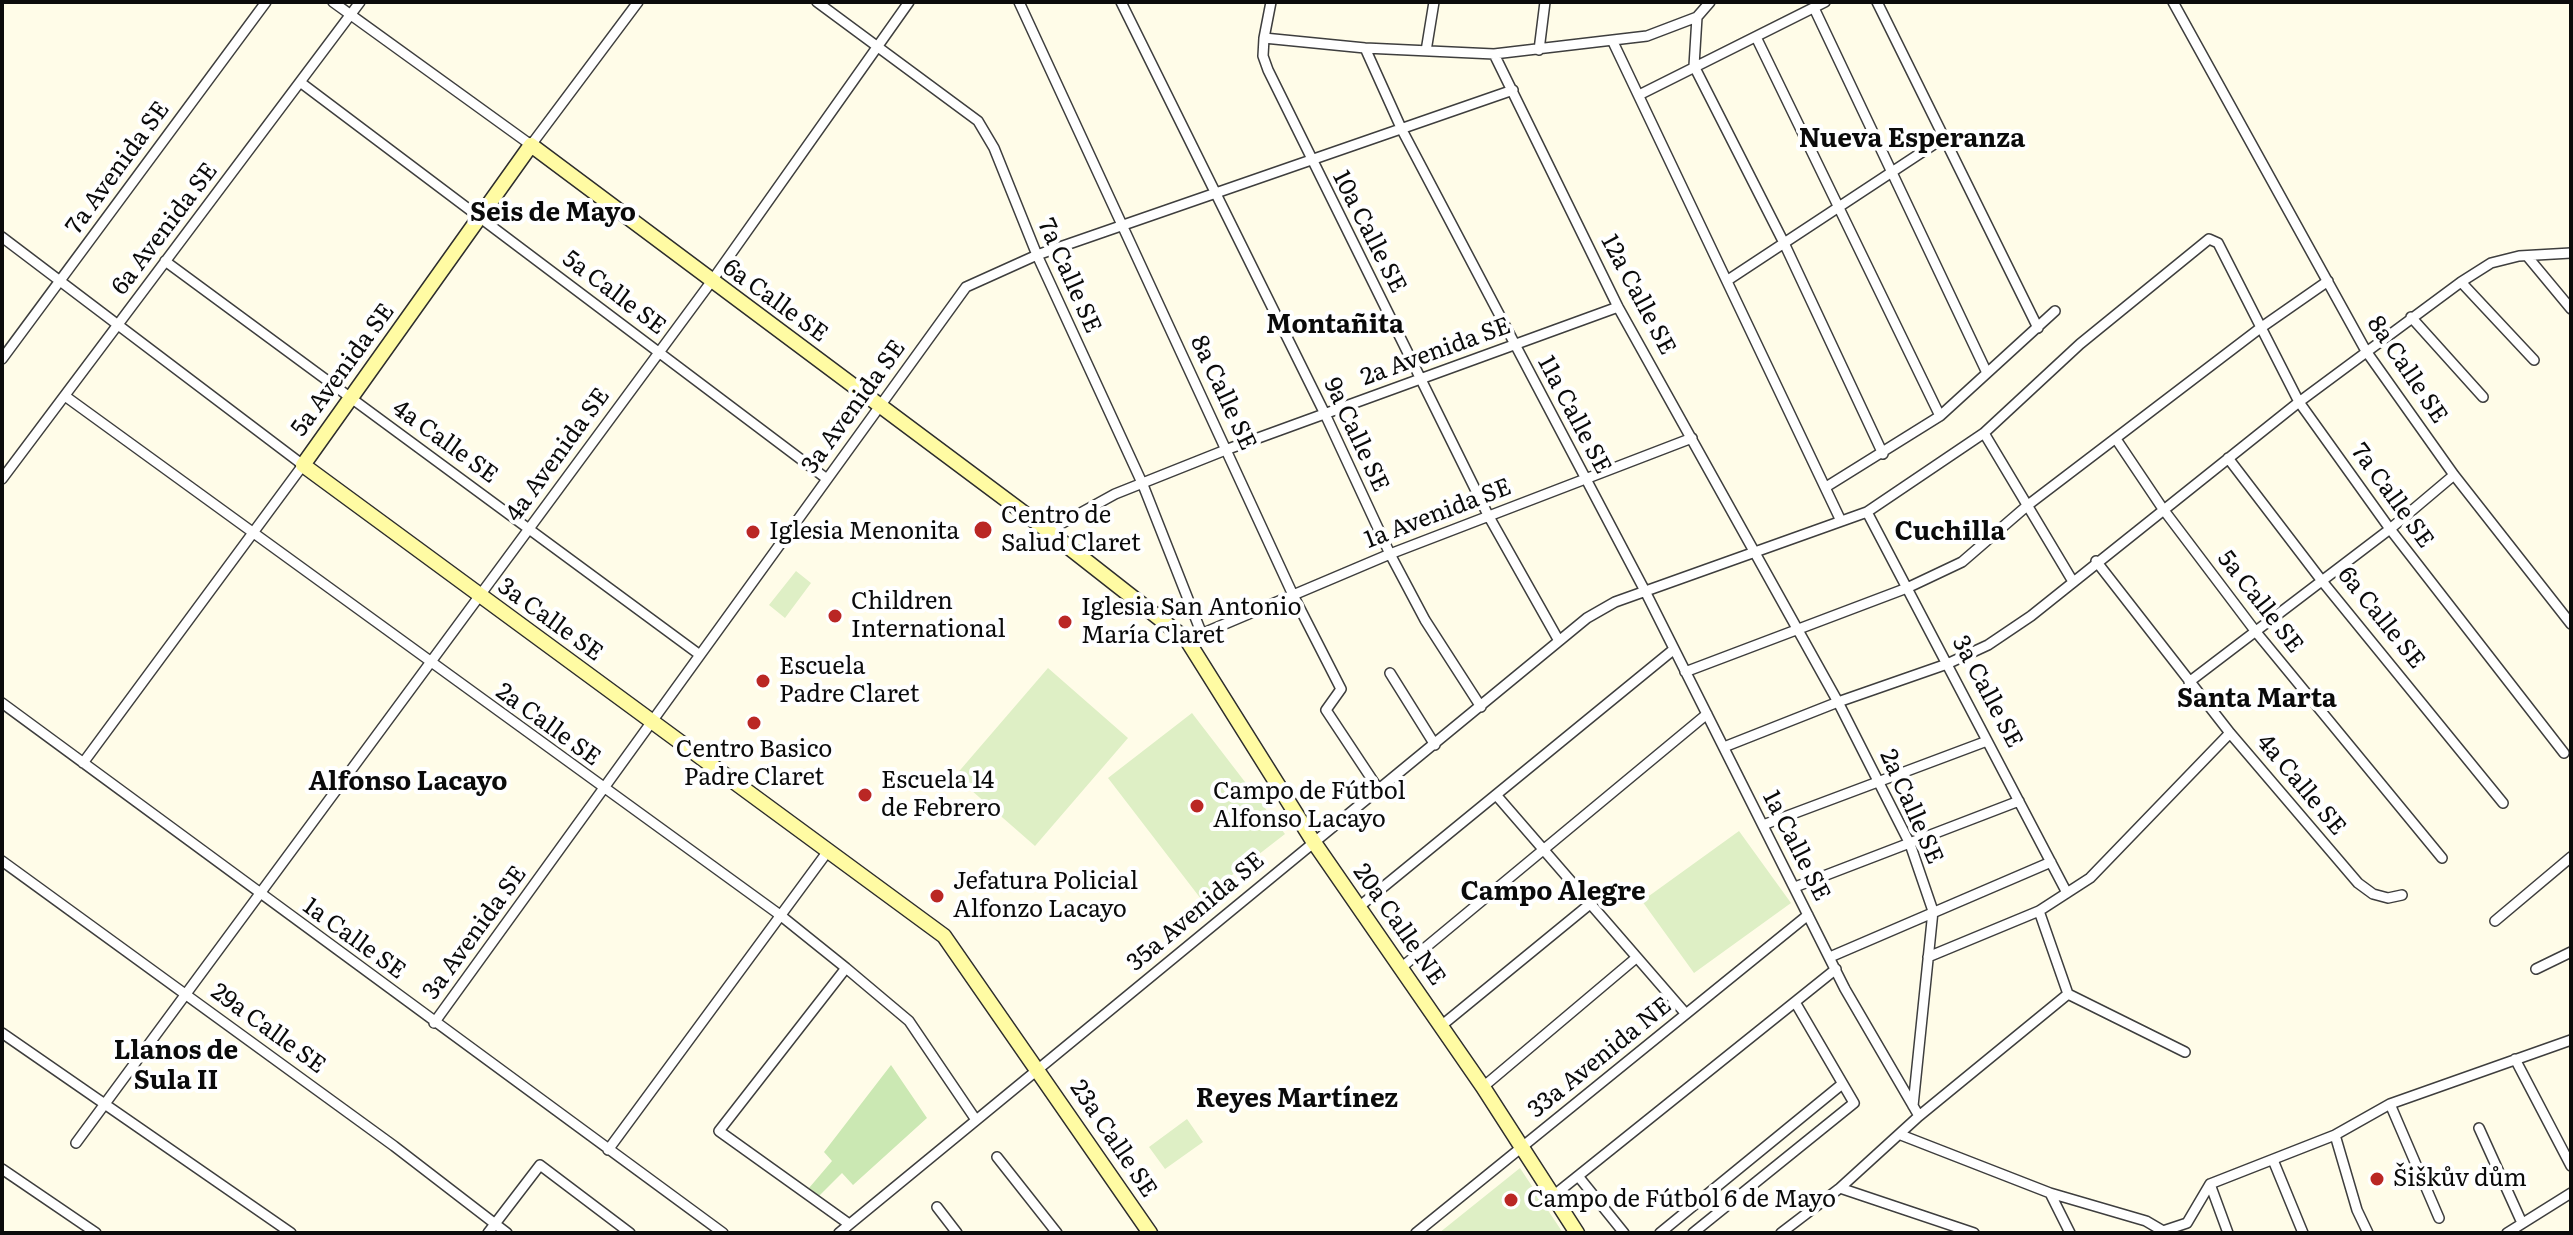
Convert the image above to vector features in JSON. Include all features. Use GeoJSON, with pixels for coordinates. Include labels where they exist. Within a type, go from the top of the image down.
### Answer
{"type":"FeatureCollection","features":[{"type":"Feature","properties":{"kind":"street","name":"7a Avenida SE"},"geometry":{"type":"LineString","coordinates":[[2,359],[266,2]]}},
{"type":"Feature","properties":{"kind":"street","name":"6a Calle SE"},"geometry":{"type":"LineString","coordinates":[[333,2],[531,145],[1048,531],[1187,640]]}},
{"type":"Feature","properties":{"kind":"street","name":"6a Avenida SE"},"geometry":{"type":"LineString","coordinates":[[2,479],[360,2]]}},
{"type":"Feature","properties":{"kind":"street","name":"5a Avenida SE"},"geometry":{"type":"LineString","coordinates":[[83,763],[638,2]]}},
{"type":"Feature","properties":{"kind":"street","name":"7a Calle SE"},"geometry":{"type":"LineString","coordinates":[[817,2],[978,121],[994,148],[1037,255],[1143,485],[1201,632]]}},
{"type":"Feature","properties":{"kind":"street","name":"4a Avenida SE"},"geometry":{"type":"LineString","coordinates":[[76,1143],[711,282],[909,2]]}},
{"type":"Feature","properties":{"kind":"street","name":"8a Calle SE"},"geometry":{"type":"LineString","coordinates":[[1019,2],[1293,595],[1341,689],[1326,710],[1379,790]]}},
{"type":"Feature","properties":{"kind":"street","name":"9a Calle SE"},"geometry":{"type":"LineString","coordinates":[[1121,2],[1325,414],[1390,554],[1425,620],[1481,707]]}},
{"type":"Feature","properties":{"kind":"street","name":"10a Calle SE"},"geometry":{"type":"LineString","coordinates":[[1271,2],[1263,56],[1268,70],[1488,515],[1559,641]]}},
{"type":"Feature","properties":{"kind":"street"},"geometry":{"type":"LineString","coordinates":[[1426,51],[1434,2]]}},
{"type":"Feature","properties":{"kind":"street"},"geometry":{"type":"LineString","coordinates":[[1539,50],[1545,2]]}},
{"type":"Feature","properties":{"kind":"street"},"geometry":{"type":"LineString","coordinates":[[1264,38],[1365,48],[1494,54],[1647,36],[1697,17],[1710,2]]}},
{"type":"Feature","properties":{"kind":"street"},"geometry":{"type":"LineString","coordinates":[[1639,95],[1825,2]]}},
{"type":"Feature","properties":{"kind":"street"},"geometry":{"type":"LineString","coordinates":[[1877,2],[2038,328]]}},
{"type":"Feature","properties":{"kind":"street","name":"8a Calle SE"},"geometry":{"type":"LineString","coordinates":[[2173,2],[2366,351],[2454,475],[2571,624]]}},
{"type":"Feature","properties":{"kind":"street"},"geometry":{"type":"LineString","coordinates":[[1814,8],[1987,373]]}},
{"type":"Feature","properties":{"kind":"street"},"geometry":{"type":"LineString","coordinates":[[1697,17],[1694,66],[1784,243],[1883,454]]}},
{"type":"Feature","properties":{"kind":"street"},"geometry":{"type":"LineString","coordinates":[[1756,37],[1940,416]]}},
{"type":"Feature","properties":{"kind":"street"},"geometry":{"type":"LineString","coordinates":[[1613,42],[1841,521]]}},
{"type":"Feature","properties":{"kind":"street","name":"11a Calle SE"},"geometry":{"type":"LineString","coordinates":[[1365,48],[1402,130],[1645,591]]}},
{"type":"Feature","properties":{"kind":"street","name":"12a Calle SE"},"geometry":{"type":"LineString","coordinates":[[1494,54],[1618,307],[1756,550]]}},
{"type":"Feature","properties":{"kind":"street","name":"5a Calle SE"},"geometry":{"type":"LineString","coordinates":[[300,82],[827,479]]}},
{"type":"Feature","properties":{"kind":"street","name":"3a Avenida SE"},"geometry":{"type":"LineString","coordinates":[[434,1023],[966,287],[1037,255],[1513,90]]}},
{"type":"Feature","properties":{"kind":"street"},"geometry":{"type":"LineString","coordinates":[[1728,280],[1945,137]]}},
{"type":"Feature","properties":{"kind":"street","name":"3a Calle SE"},"geometry":{"type":"LineString","coordinates":[[2,237],[303,465],[944,936],[1039,1070]]}},
{"type":"Feature","properties":{"kind":"street","name":"35a Avenida SE"},"geometry":{"type":"LineString","coordinates":[[839,1233],[1559,641],[1615,602],[1867,512],[1984,433],[2080,344],[2193,249],[2209,239],[2218,243]]}},
{"type":"Feature","properties":{"kind":"street","name":"7a Calle SE"},"geometry":{"type":"LineString","coordinates":[[2218,243],[2259,329],[2299,402],[2390,529],[2564,753]]}},
{"type":"Feature","properties":{"kind":"street"},"geometry":{"type":"LineString","coordinates":[[1724,747],[1838,702],[1947,664],[1988,645],[2031,616],[2072,580],[2299,402],[2461,282],[2491,263],[2527,256],[2571,253]]}},
{"type":"Feature","properties":{"kind":"street"},"geometry":{"type":"LineString","coordinates":[[2527,256],[2571,309]]}},
{"type":"Feature","properties":{"kind":"street","name":"4a Calle SE"},"geometry":{"type":"LineString","coordinates":[[165,261],[700,655]]}},
{"type":"Feature","properties":{"kind":"street"},"geometry":{"type":"LineString","coordinates":[[1685,672],[1797,627],[1907,588],[1962,562],[2028,505],[2259,329],[2328,281]]}},
{"type":"Feature","properties":{"kind":"street"},"geometry":{"type":"LineString","coordinates":[[2461,282],[2534,360]]}},
{"type":"Feature","properties":{"kind":"street","name":"2a Avenida SE"},"geometry":{"type":"LineString","coordinates":[[1048,531],[1115,494],[1228,449],[1618,307]]}},
{"type":"Feature","properties":{"kind":"street"},"geometry":{"type":"LineString","coordinates":[[1826,487],[1940,416],[2055,311]]}},
{"type":"Feature","properties":{"kind":"street"},"geometry":{"type":"LineString","coordinates":[[2411,317],[2483,397]]}},
{"type":"Feature","properties":{"kind":"street","name":"2a Calle SE"},"geometry":{"type":"LineString","coordinates":[[65,396],[254,531],[603,790],[780,915],[909,1021],[976,1120]]}},
{"type":"Feature","properties":{"kind":"street"},"geometry":{"type":"LineString","coordinates":[[1984,433],[2072,580]]}},
{"type":"Feature","properties":{"kind":"street","name":"1a Avenida SE"},"geometry":{"type":"LineString","coordinates":[[1187,640],[1390,554],[1692,438]]}},
{"type":"Feature","properties":{"kind":"street","name":"5a Calle SE"},"geometry":{"type":"LineString","coordinates":[[2116,439],[2163,509],[2256,632],[2442,858]]}},
{"type":"Feature","properties":{"kind":"street","name":"6a Calle SE"},"geometry":{"type":"LineString","coordinates":[[2228,458],[2322,581],[2503,803]]}},
{"type":"Feature","properties":{"kind":"street"},"geometry":{"type":"LineString","coordinates":[[2189,682],[2390,529],[2454,475]]}},
{"type":"Feature","properties":{"kind":"street","name":"3a Calle SE"},"geometry":{"type":"LineString","coordinates":[[1867,512],[2067,893]]}},
{"type":"Feature","properties":{"kind":"street","name":"2a Calle SE"},"geometry":{"type":"LineString","coordinates":[[1756,550],[1880,780],[1910,844],[1933,911],[1913,1106]]}},
{"type":"Feature","properties":{"kind":"street","name":"4a Calle SE"},"geometry":{"type":"LineString","coordinates":[[2096,561],[2230,733],[2358,883],[2388,898],[2402,895]]}},
{"type":"Feature","properties":{"kind":"street","name":"1a Calle SE"},"geometry":{"type":"LineString","coordinates":[[1645,591],[1836,969],[1919,1116]]}},
{"type":"Feature","properties":{"kind":"street","name":"20a Calle NE"},"geometry":{"type":"LineString","coordinates":[[1187,640],[1313,841],[1483,1087],[1577,1233]]}},
{"type":"Feature","properties":{"kind":"street"},"geometry":{"type":"LineString","coordinates":[[1360,906],[1673,650]]}},
{"type":"Feature","properties":{"kind":"street"},"geometry":{"type":"LineString","coordinates":[[1390,673],[1435,745]]}},
{"type":"Feature","properties":{"kind":"street","name":"1a Calle SE"},"geometry":{"type":"LineString","coordinates":[[2,703],[723,1233]]}},
{"type":"Feature","properties":{"kind":"street"},"geometry":{"type":"LineString","coordinates":[[1402,967],[1707,714]]}},
{"type":"Feature","properties":{"kind":"street"},"geometry":{"type":"LineString","coordinates":[[1928,957],[2039,911],[2090,878],[2230,733]]}},
{"type":"Feature","properties":{"kind":"street"},"geometry":{"type":"LineString","coordinates":[[1763,825],[1987,741]]}},
{"type":"Feature","properties":{"kind":"street"},"geometry":{"type":"LineString","coordinates":[[1497,796],[1686,1014]]}},
{"type":"Feature","properties":{"kind":"street"},"geometry":{"type":"LineString","coordinates":[[1795,887],[2019,801]]}},
{"type":"Feature","properties":{"kind":"street"},"geometry":{"type":"LineString","coordinates":[[608,1150],[828,851]]}},
{"type":"Feature","properties":{"kind":"street"},"geometry":{"type":"LineString","coordinates":[[2495,921],[2571,857]]}},
{"type":"Feature","properties":{"kind":"street","name":"29a Calle SE"},"geometry":{"type":"LineString","coordinates":[[2,861],[507,1233]]}},
{"type":"Feature","properties":{"kind":"street"},"geometry":{"type":"LineString","coordinates":[[1830,957],[2051,862]]}},
{"type":"Feature","properties":{"kind":"street"},"geometry":{"type":"LineString","coordinates":[[1441,1026],[1590,904]]}},
{"type":"Feature","properties":{"kind":"street"},"geometry":{"type":"LineString","coordinates":[[2039,911],[2068,994],[2185,1052]]}},
{"type":"Feature","properties":{"kind":"street","name":"33a Avenida NE"},"geometry":{"type":"LineString","coordinates":[[1416,1233],[1808,915]]}},
{"type":"Feature","properties":{"kind":"street"},"geometry":{"type":"LineString","coordinates":[[2536,969],[2571,952]]}},
{"type":"Feature","properties":{"kind":"street"},"geometry":{"type":"LineString","coordinates":[[1483,1087],[1636,958]]}},
{"type":"Feature","properties":{"kind":"street"},"geometry":{"type":"LineString","coordinates":[[846,968],[719,1131],[849,1224]]}},
{"type":"Feature","properties":{"kind":"street"},"geometry":{"type":"LineString","coordinates":[[1553,1196],[1836,969]]}},
{"type":"Feature","properties":{"kind":"street"},"geometry":{"type":"LineString","coordinates":[[1781,1233],[1840,1188],[1919,1116],[2068,994]]}},
{"type":"Feature","properties":{"kind":"street"},"geometry":{"type":"LineString","coordinates":[[1693,1233],[1854,1103],[1795,1002]]}},
{"type":"Feature","properties":{"kind":"street"},"geometry":{"type":"LineString","coordinates":[[2,1033],[291,1233]]}},
{"type":"Feature","properties":{"kind":"street"},"geometry":{"type":"LineString","coordinates":[[1901,1135],[2050,1193],[2146,1221],[2163,1231],[2187,1223],[2210,1184],[2335,1135],[2390,1104],[2571,1040]]}},
{"type":"Feature","properties":{"kind":"street"},"geometry":{"type":"LineString","coordinates":[[2515,1059],[2571,1166]]}},
{"type":"Feature","properties":{"kind":"street","name":"23a Calle SE"},"geometry":{"type":"LineString","coordinates":[[1039,1070],[1150,1233]]}},
{"type":"Feature","properties":{"kind":"street"},"geometry":{"type":"LineString","coordinates":[[1660,1233],[1841,1085]]}},
{"type":"Feature","properties":{"kind":"street"},"geometry":{"type":"LineString","coordinates":[[2390,1104],[2439,1218]]}},
{"type":"Feature","properties":{"kind":"street"},"geometry":{"type":"LineString","coordinates":[[2479,1128],[2522,1223]]}},
{"type":"Feature","properties":{"kind":"street"},"geometry":{"type":"LineString","coordinates":[[2335,1135],[2357,1210],[2368,1233]]}},
{"type":"Feature","properties":{"kind":"street"},"geometry":{"type":"LineString","coordinates":[[997,1157],[1057,1233]]}},
{"type":"Feature","properties":{"kind":"street"},"geometry":{"type":"LineString","coordinates":[[2273,1160],[2303,1233]]}},
{"type":"Feature","properties":{"kind":"street"},"geometry":{"type":"LineString","coordinates":[[488,1233],[540,1165],[630,1233]]}},
{"type":"Feature","properties":{"kind":"street"},"geometry":{"type":"LineString","coordinates":[[2,1169],[96,1233]]}},
{"type":"Feature","properties":{"kind":"street"},"geometry":{"type":"LineString","coordinates":[[1578,1176],[1624,1233]]}},
{"type":"Feature","properties":{"kind":"street"},"geometry":{"type":"LineString","coordinates":[[2210,1184],[2228,1233]]}},
{"type":"Feature","properties":{"kind":"street"},"geometry":{"type":"LineString","coordinates":[[1840,1188],[1974,1233]]}},
{"type":"Feature","properties":{"kind":"street"},"geometry":{"type":"LineString","coordinates":[[2050,1193],[2070,1233]]}},
{"type":"Feature","properties":{"kind":"street"},"geometry":{"type":"LineString","coordinates":[[2507,1233],[2571,1193]]}},
{"type":"Feature","properties":{"kind":"street"},"geometry":{"type":"LineString","coordinates":[[937,1207],[957,1233]]}},
{"type":"Feature","properties":{"kind":"street"},"geometry":{"type":"LineString","coordinates":[[2146,1221],[2151,1233]]}},
{"type":"Feature","properties":{"kind":"green space"},"geometry":{"type":"Polygon","coordinates":[[[796,571],[811,583],[785,618],[769,605],[796,571]]]}},
{"type":"Feature","properties":{"kind":"green space"},"geometry":{"type":"Polygon","coordinates":[[[1048,668],[1128,738],[1035,846],[955,776],[1048,668]]]}},
{"type":"Feature","properties":{"kind":"green space","name":"Campo de Fútbol Alfonso Lacayo"},"geometry":{"type":"Polygon","coordinates":[[[1192,713],[1285,834],[1201,899],[1108,778],[1192,713]]]}},
{"type":"Feature","properties":{"kind":"green space"},"geometry":{"type":"Polygon","coordinates":[[[1739,831],[1791,903],[1694,973],[1642,901],[1739,831]]]}},
{"type":"Feature","properties":{"kind":"green space"},"geometry":{"type":"Polygon","coordinates":[[[891,1065],[927,1118],[853,1185],[842,1173],[819,1196],[809,1188],[832,1161],[824,1152],[891,1065]]]}},
{"type":"Feature","properties":{"kind":"green space"},"geometry":{"type":"Polygon","coordinates":[[[1187,1119],[1203,1142],[1165,1169],[1149,1147],[1187,1119]]]}},
{"type":"Feature","properties":{"kind":"green space","name":"Campo de Fútbol 6 de Mayo"},"geometry":{"type":"Polygon","coordinates":[[[1520,1168],[1563,1233],[1439,1233],[1520,1168]]]}},
{"type":"Feature","properties":{"kind":"place","name":"Centro de Salud Claret"},"geometry":{"type":"Point","coordinates":[983,530]}},
{"type":"Feature","properties":{"kind":"place","name":"Iglesia Menonita"},"geometry":{"type":"Point","coordinates":[753,532]}},
{"type":"Feature","properties":{"kind":"place","name":"Children International"},"geometry":{"type":"Point","coordinates":[835,616]}},
{"type":"Feature","properties":{"kind":"place","name":"Iglesia San Antonio María Claret"},"geometry":{"type":"Point","coordinates":[1065,622]}},
{"type":"Feature","properties":{"kind":"place","name":"Escuela Padre Claret"},"geometry":{"type":"Point","coordinates":[763,681]}},
{"type":"Feature","properties":{"kind":"place","name":"Centro Basico Padre Claret"},"geometry":{"type":"Point","coordinates":[754,723]}},
{"type":"Feature","properties":{"kind":"place","name":"Escuela 14 de Febrero"},"geometry":{"type":"Point","coordinates":[865,795]}},
{"type":"Feature","properties":{"kind":"place","name":"Campo de Fútbol Alfonso Lacayo"},"geometry":{"type":"Point","coordinates":[1197,806]}},
{"type":"Feature","properties":{"kind":"place","name":"Jefatura Policial Alfonzo Lacayo"},"geometry":{"type":"Point","coordinates":[937,896]}},
{"type":"Feature","properties":{"kind":"place","name":"Šiškův dům"},"geometry":{"type":"Point","coordinates":[2377,1179]}},
{"type":"Feature","properties":{"kind":"place","name":"Campo de Fútbol 6 de Mayo"},"geometry":{"type":"Point","coordinates":[1511,1200]}},
{"type":"Feature","properties":{"kind":"district","name":"Nueva Esperanza"},"geometry":{"type":"Point","coordinates":[1912,139]}},
{"type":"Feature","properties":{"kind":"district","name":"Seis de Mayo"},"geometry":{"type":"Point","coordinates":[553,213]}},
{"type":"Feature","properties":{"kind":"district","name":"Montañita"},"geometry":{"type":"Point","coordinates":[1335,325]}},
{"type":"Feature","properties":{"kind":"district","name":"Cuchilla"},"geometry":{"type":"Point","coordinates":[1950,532]}},
{"type":"Feature","properties":{"kind":"district","name":"Santa Marta"},"geometry":{"type":"Point","coordinates":[2257,699]}},
{"type":"Feature","properties":{"kind":"district","name":"Alfonso Lacayo"},"geometry":{"type":"Point","coordinates":[408,782]}},
{"type":"Feature","properties":{"kind":"district","name":"Campo Alegre"},"geometry":{"type":"Point","coordinates":[1553,892]}},
{"type":"Feature","properties":{"kind":"district","name":"Llanos de Sula II"},"geometry":{"type":"Point","coordinates":[176,1066]}},
{"type":"Feature","properties":{"kind":"district","name":"Reyes Martínez"},"geometry":{"type":"Point","coordinates":[1297,1099]}}]}
